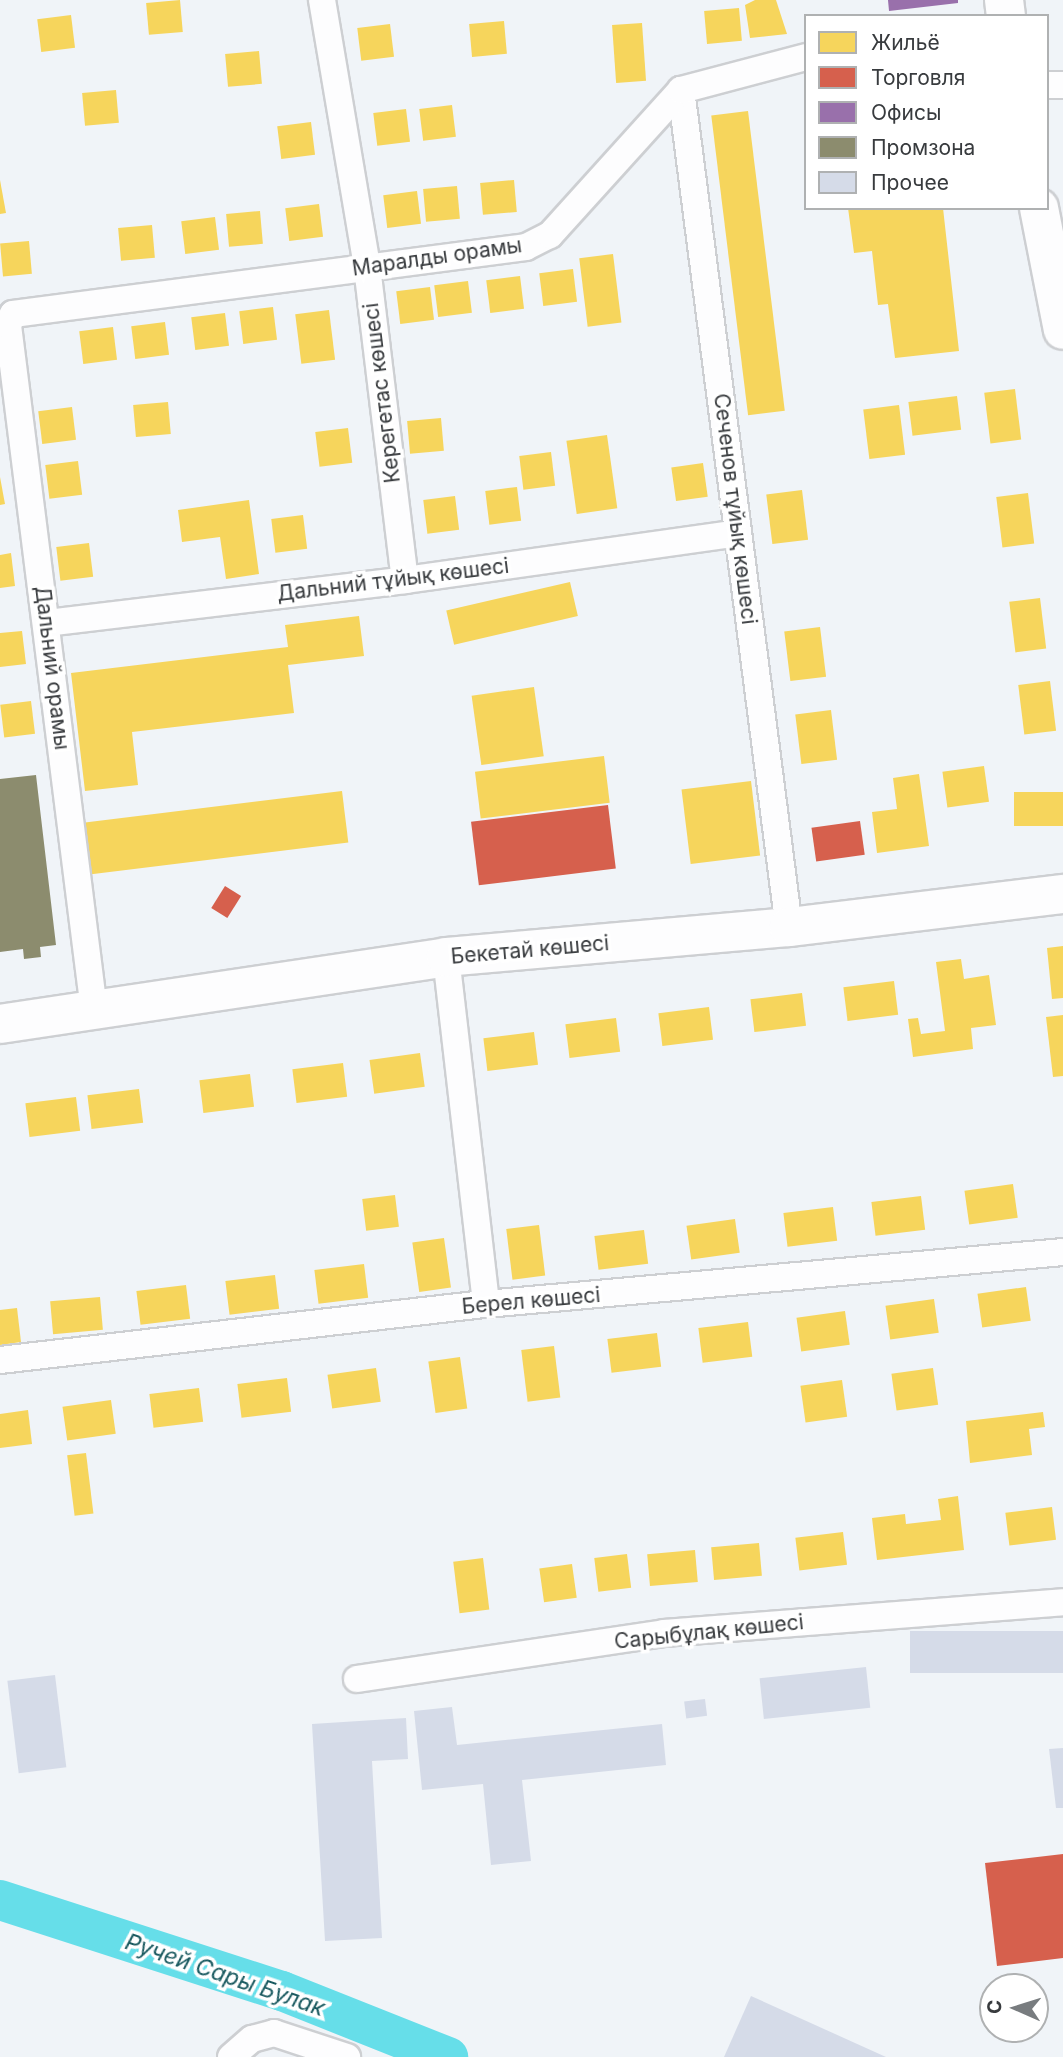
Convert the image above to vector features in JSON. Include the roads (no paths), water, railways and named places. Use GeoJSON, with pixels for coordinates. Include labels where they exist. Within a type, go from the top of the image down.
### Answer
{"type":"FeatureCollection","features":[{"type":"Feature","properties":{"kind":"street","name":"Керегетас көшесі"},"geometry":{"type":"LineString","coordinates":[[322,0],[367,267],[405,580]]}},
{"type":"Feature","properties":{"kind":"street"},"geometry":{"type":"LineString","coordinates":[[681,90],[804,58]]}},
{"type":"Feature","properties":{"kind":"street","name":"Маралды орамы"},"geometry":{"type":"LineString","coordinates":[[8,325],[13,314],[526,247],[550,235],[681,90]]}},
{"type":"Feature","properties":{"kind":"street","name":"Сеченов тұйық көшесі"},"geometry":{"type":"LineString","coordinates":[[681,90],[789,928]]}},
{"type":"Feature","properties":{"kind":"street"},"geometry":{"type":"LineString","coordinates":[[1039,210],[1063,330]]}},
{"type":"Feature","properties":{"kind":"street","name":"Дальний орамы"},"geometry":{"type":"LineString","coordinates":[[8,325],[94,1010]]}},
{"type":"Feature","properties":{"kind":"street","name":"Дальний тұйық көшесі"},"geometry":{"type":"LineString","coordinates":[[46,623],[405,580],[738,533]]}},
{"type":"Feature","properties":{"kind":"street","name":"Бекетай көшесі"},"geometry":{"type":"LineString","coordinates":[[0,1024],[446,957],[789,928],[1063,894]]}},
{"type":"Feature","properties":{"kind":"street"},"geometry":{"type":"LineString","coordinates":[[446,957],[486,1304]]}},
{"type":"Feature","properties":{"kind":"street","name":"Берел көшесі"},"geometry":{"type":"LineString","coordinates":[[0,1360],[486,1304],[1063,1252]]}},
{"type":"Feature","properties":{"kind":"street","name":"Сарыбұлақ көшесі"},"geometry":{"type":"LineString","coordinates":[[357,1679],[664,1633],[1063,1602]]}},
{"type":"Feature","properties":{"kind":"street"},"geometry":{"type":"LineString","coordinates":[[231,2057],[252,2039],[274,2034],[347,2057]]}},
{"type":"Feature","properties":{"kind":"waterway","name":"Ручей Сары Булак"},"geometry":{"type":"LineString","coordinates":[[0,1900],[282,1991],[448,2057]]}}]}
